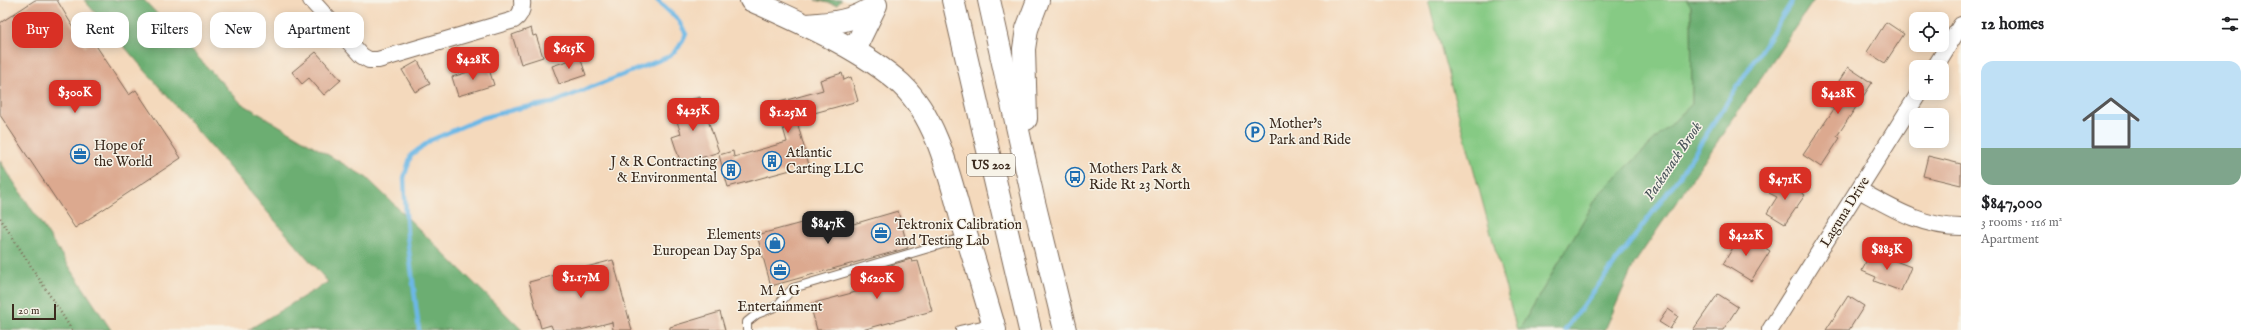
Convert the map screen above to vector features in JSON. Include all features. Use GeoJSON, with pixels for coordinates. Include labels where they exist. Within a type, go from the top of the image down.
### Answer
{"type":"FeatureCollection","features":[{"type":"Feature","properties":{"kind":"main road"},"geometry":{"type":"LineString","coordinates":[[751,0],[806,25],[854,50],[901,84],[926,118],[945,163],[994,326]]}},
{"type":"Feature","properties":{"kind":"main road","name":"US 202"},"geometry":{"type":"LineString","coordinates":[[954,0],[1030,330]]}},
{"type":"Feature","properties":{"kind":"main road","name":"US 202"},"geometry":{"type":"LineString","coordinates":[[989,0],[1065,330]]}},
{"type":"Feature","properties":{"kind":"main road"},"geometry":{"type":"LineString","coordinates":[[1029,179],[1024,49],[1027,29],[1038,0]]}},
{"type":"Feature","properties":{"kind":"main road"},"geometry":{"type":"LineString","coordinates":[[806,25],[836,23],[860,16],[876,3]]}},
{"type":"Feature","properties":{"kind":"main road"},"geometry":{"type":"LineString","coordinates":[[854,50],[876,3]]}},
{"type":"Feature","properties":{"kind":"street"},"geometry":{"type":"LineString","coordinates":[[311,0],[362,56],[370,60],[378,60],[514,20],[519,16],[522,9],[522,0]]}},
{"type":"Feature","properties":{"kind":"street"},"geometry":{"type":"LineString","coordinates":[[1939,60],[1961,25]]}},
{"type":"Feature","properties":{"kind":"street","name":"Laguna Drive"},"geometry":{"type":"LineString","coordinates":[[1770,330],[1915,100]]}},
{"type":"Feature","properties":{"kind":"street"},"geometry":{"type":"LineString","coordinates":[[1859,190],[1904,215],[1925,223],[1961,227]]}},
{"type":"Feature","properties":{"kind":"lane"},"geometry":{"type":"LineString","coordinates":[[747,330],[746,322],[757,314],[777,306],[794,288],[967,237]]}},
{"type":"Feature","properties":{"kind":"lane"},"geometry":{"type":"LineString","coordinates":[[960,330],[994,326]]}},
{"type":"Feature","properties":{"kind":"path"},"geometry":{"type":"LineString","coordinates":[[0,218],[72,330]]}},
{"type":"Feature","properties":{"kind":"green space"},"geometry":{"type":"Polygon","coordinates":[[[84,0],[144,0],[155,12],[137,12],[137,48],[189,48],[241,103],[367,178],[522,330],[248,330],[328,282],[126,48],[129,48],[129,12],[94,12],[84,0]]]}},
{"type":"Feature","properties":{"kind":"green space"},"geometry":{"type":"Polygon","coordinates":[[[815,0],[842,0],[837,5],[815,0]]]}},
{"type":"Feature","properties":{"kind":"green space"},"geometry":{"type":"Polygon","coordinates":[[[1428,0],[1686,0],[1691,6],[1692,104],[1599,194],[1519,330],[1517,330],[1428,0]]]}},
{"type":"Feature","properties":{"kind":"green space"},"geometry":{"type":"Polygon","coordinates":[[[1686,0],[1814,0],[1634,264],[1605,330],[1519,330],[1599,194],[1692,104],[1691,6],[1686,0]]]}},
{"type":"Feature","properties":{"kind":"green space"},"geometry":{"type":"Polygon","coordinates":[[[0,161],[111,330],[0,330],[0,161]]]}},
{"type":"Feature","properties":{"kind":"building"},"geometry":{"type":"Polygon","coordinates":[[[35,0],[57,0],[71,24],[71,48],[98,48],[129,95],[136,90],[181,158],[75,228],[0,115],[0,23],[12,15],[12,48],[63,48],[63,12],[17,12],[35,0]]]}},
{"type":"Feature","properties":{"kind":"building"},"geometry":{"type":"Polygon","coordinates":[[[1886,22],[1904,34],[1885,63],[1867,52],[1886,22]]]}},
{"type":"Feature","properties":{"kind":"building"},"geometry":{"type":"Polygon","coordinates":[[[531,28],[533,36],[536,35],[543,57],[521,64],[512,35],[531,28]]]}},
{"type":"Feature","properties":{"kind":"building"},"geometry":{"type":"Polygon","coordinates":[[[316,52],[341,80],[324,95],[309,78],[302,84],[292,72],[316,52]]]}},
{"type":"Feature","properties":{"kind":"building"},"geometry":{"type":"Polygon","coordinates":[[[580,57],[586,75],[559,84],[552,66],[580,57]]]}},
{"type":"Feature","properties":{"kind":"building"},"geometry":{"type":"Polygon","coordinates":[[[418,61],[430,84],[415,92],[402,70],[418,61]]]}},
{"type":"Feature","properties":{"kind":"building"},"geometry":{"type":"Polygon","coordinates":[[[488,66],[494,85],[458,96],[452,77],[488,66]]]}},
{"type":"Feature","properties":{"kind":"building"},"geometry":{"type":"Polygon","coordinates":[[[1848,67],[1872,83],[1837,136],[1840,138],[1821,167],[1803,155],[1834,109],[1825,103],[1848,67]]]}},
{"type":"Feature","properties":{"kind":"building"},"geometry":{"type":"Polygon","coordinates":[[[842,73],[844,80],[851,77],[858,101],[796,118],[809,165],[728,187],[719,155],[733,151],[734,157],[787,142],[776,103],[823,90],[820,80],[842,73]]]}},
{"type":"Feature","properties":{"kind":"building"},"geometry":{"type":"Polygon","coordinates":[[[700,97],[719,152],[681,164],[672,137],[681,134],[672,105],[700,97]]]}},
{"type":"Feature","properties":{"kind":"building"},"geometry":{"type":"Polygon","coordinates":[[[1928,156],[1961,164],[1961,185],[1923,176],[1928,156]]]}},
{"type":"Feature","properties":{"kind":"building"},"geometry":{"type":"Polygon","coordinates":[[[1779,178],[1805,195],[1785,224],[1767,213],[1777,197],[1769,193],[1779,178]]]}},
{"type":"Feature","properties":{"kind":"building"},"geometry":{"type":"Polygon","coordinates":[[[846,211],[850,225],[898,211],[908,248],[771,286],[757,235],[846,211]]]}},
{"type":"Feature","properties":{"kind":"building"},"geometry":{"type":"Polygon","coordinates":[[[1742,233],[1770,251],[1751,281],[1723,264],[1742,233]]]}},
{"type":"Feature","properties":{"kind":"building"},"geometry":{"type":"Polygon","coordinates":[[[1870,251],[1911,267],[1901,291],[1874,281],[1876,277],[1862,271],[1870,251]]]}},
{"type":"Feature","properties":{"kind":"building"},"geometry":{"type":"Polygon","coordinates":[[[911,259],[912,262],[918,261],[932,311],[862,330],[817,330],[810,304],[871,288],[867,272],[911,259]]]}},
{"type":"Feature","properties":{"kind":"building"},"geometry":{"type":"Polygon","coordinates":[[[613,260],[632,330],[613,330],[612,322],[581,330],[553,330],[551,325],[541,328],[529,282],[613,260]]]}},
{"type":"Feature","properties":{"kind":"building"},"geometry":{"type":"Polygon","coordinates":[[[1718,294],[1738,307],[1723,330],[1693,330],[1718,294]]]}},
{"type":"Feature","properties":{"kind":"building"},"geometry":{"type":"Polygon","coordinates":[[[1848,296],[1864,306],[1849,330],[1826,330],[1848,296]]]}},
{"type":"Feature","properties":{"kind":"building"},"geometry":{"type":"Polygon","coordinates":[[[1668,309],[1678,316],[1670,329],[1659,322],[1668,309]]]}},
{"type":"Feature","properties":{"kind":"building"},"geometry":{"type":"Polygon","coordinates":[[[720,312],[725,330],[670,330],[670,327],[720,312]]]}},
{"type":"Feature","properties":{"kind":"waterway"},"geometry":{"type":"LineString","coordinates":[[419,330],[407,235],[404,178],[411,155],[431,140],[482,118],[520,108],[552,103],[670,56],[679,47],[686,34],[678,20],[657,0]]}},
{"type":"Feature","properties":{"kind":"waterway","name":"Packanack Brook"},"geometry":{"type":"LineString","coordinates":[[1565,330],[1679,177],[1793,0]]}},
{"type":"Feature","properties":{"kind":"place","name":"Mother's Park and Ride"},"geometry":{"type":"Point","coordinates":[1255,132]}},
{"type":"Feature","properties":{"kind":"place","name":"Hope of the World"},"geometry":{"type":"Point","coordinates":[80,154]}},
{"type":"Feature","properties":{"kind":"place","name":"Atlantic Carting LLC"},"geometry":{"type":"Point","coordinates":[772,161]}},
{"type":"Feature","properties":{"kind":"place","name":"J & R Contracting & Environmental"},"geometry":{"type":"Point","coordinates":[731,170]}},
{"type":"Feature","properties":{"kind":"place","name":"Mothers Park & Ride Rt 23 North"},"geometry":{"type":"Point","coordinates":[1075,177]}},
{"type":"Feature","properties":{"kind":"place","name":"Tektronix Calibration and Testing Lab"},"geometry":{"type":"Point","coordinates":[881,233]}},
{"type":"Feature","properties":{"kind":"place","name":"Elements European Day Spa"},"geometry":{"type":"Point","coordinates":[775,243]}},
{"type":"Feature","properties":{"kind":"place","name":"M A G Entertainment"},"geometry":{"type":"Point","coordinates":[780,270]}}]}
